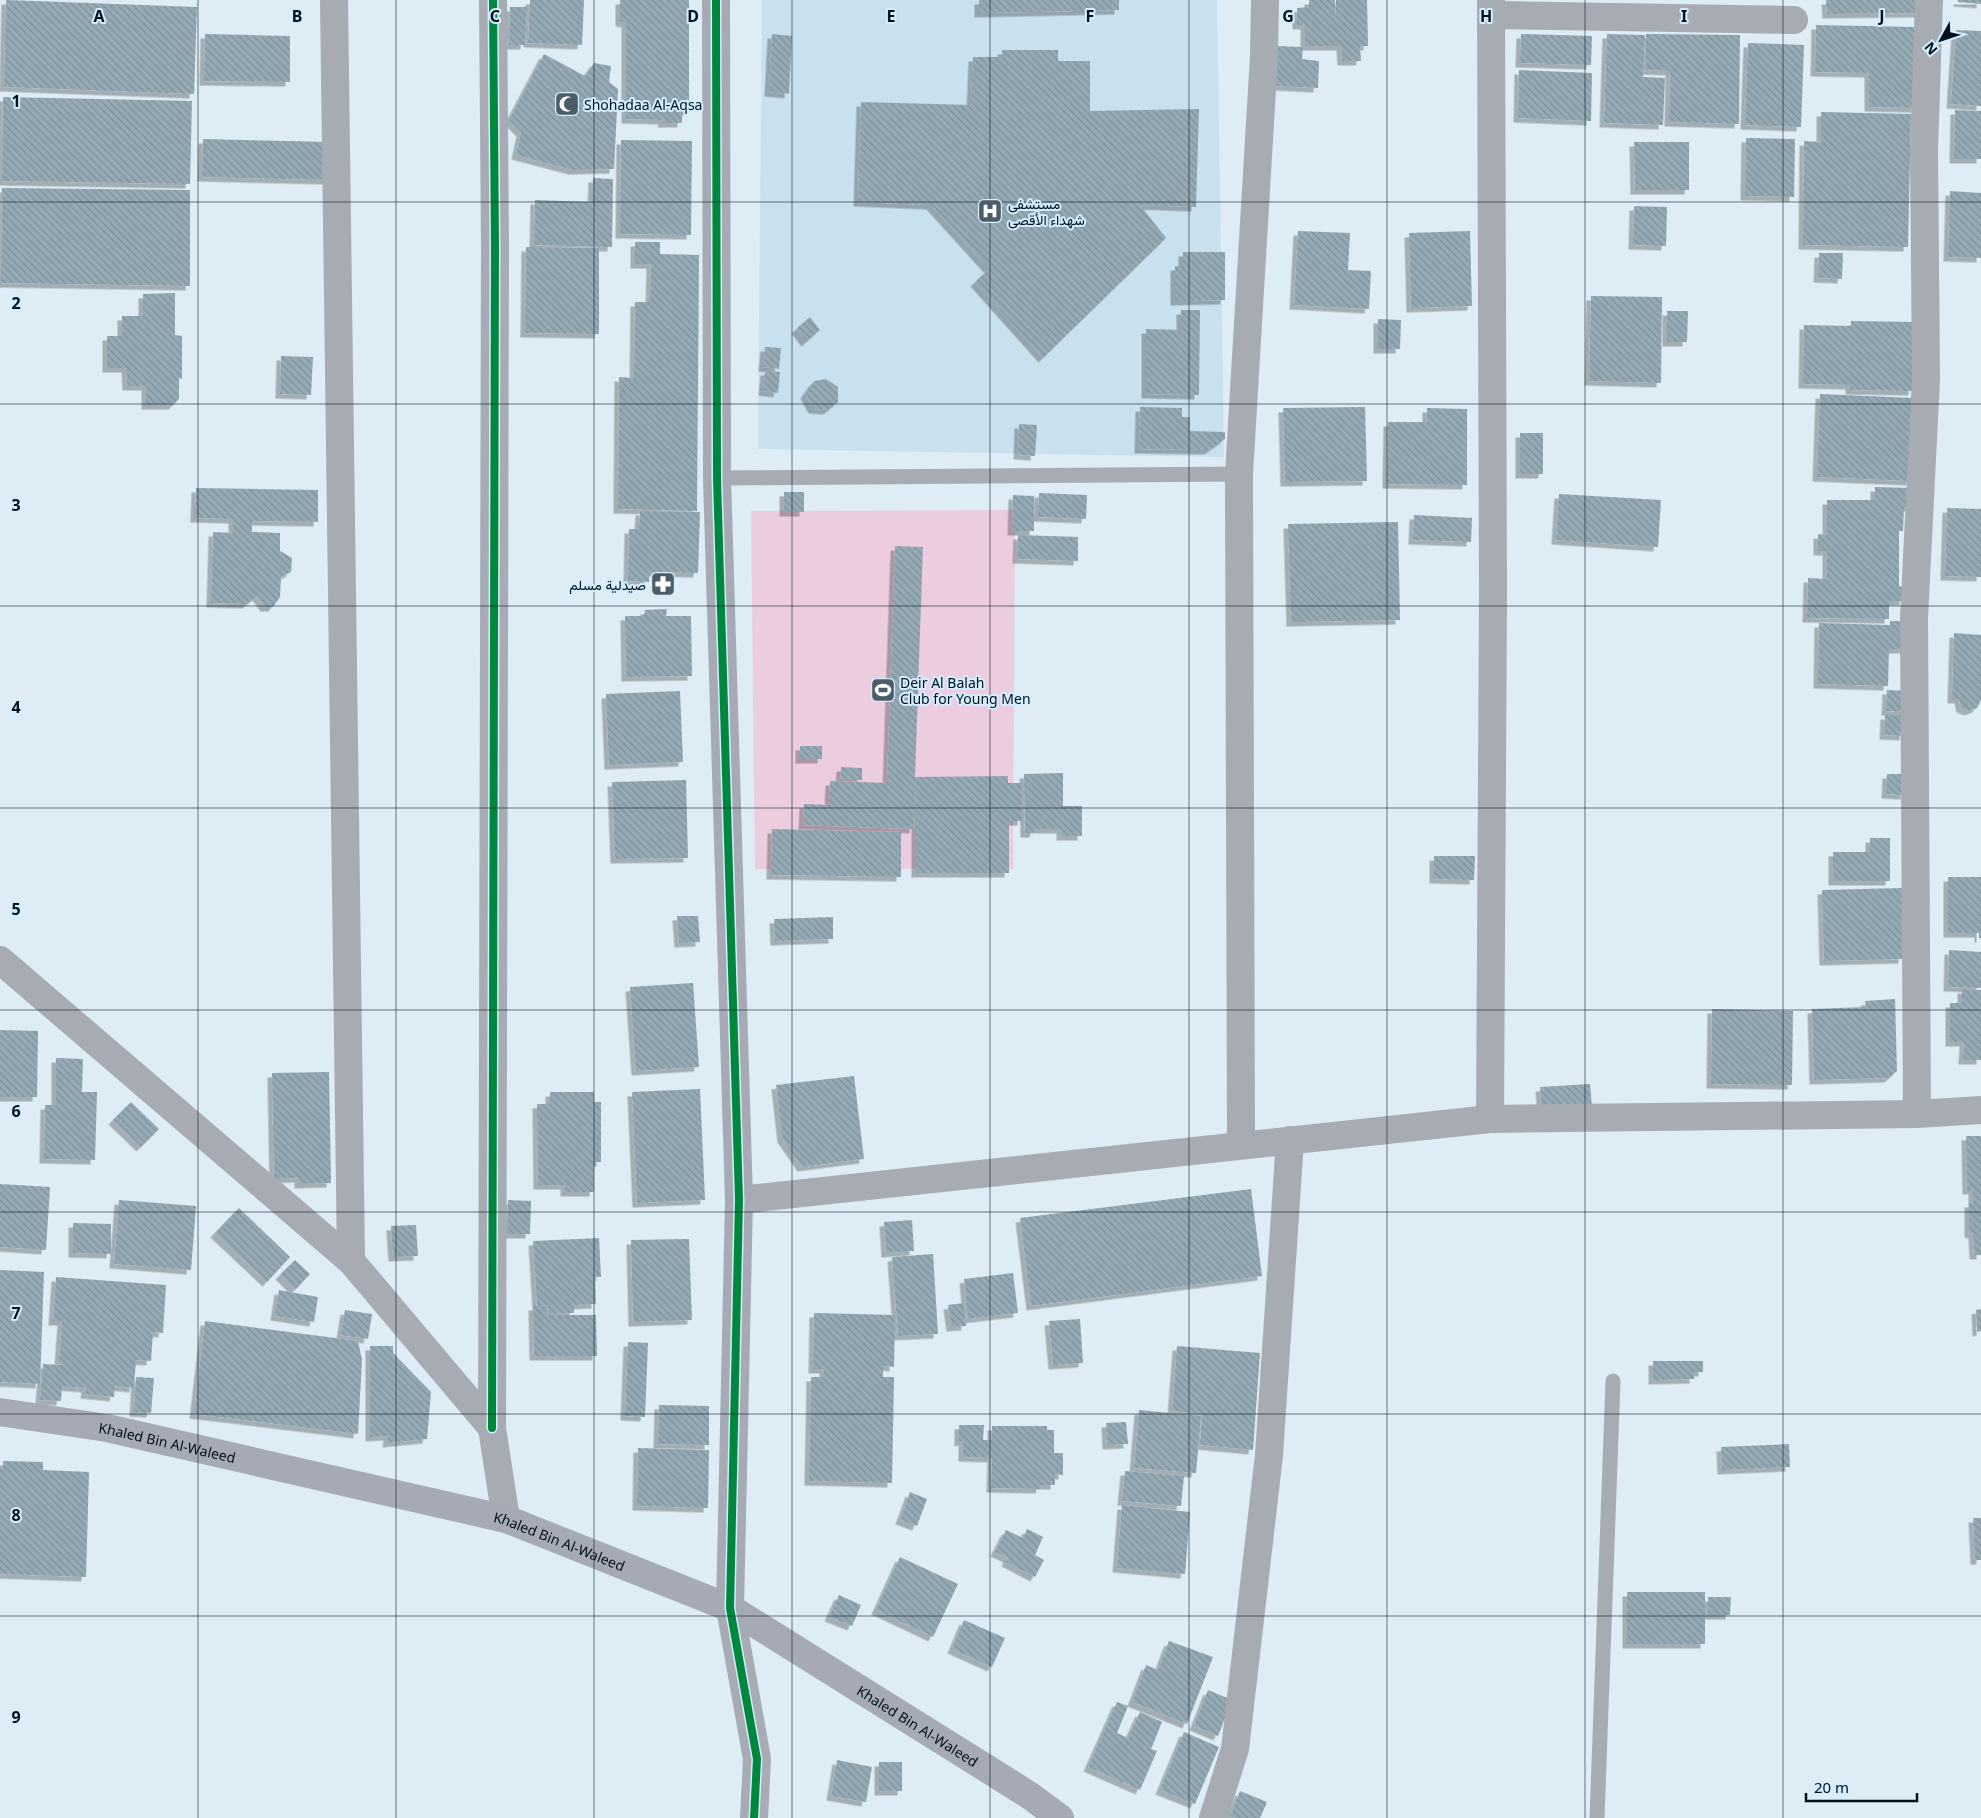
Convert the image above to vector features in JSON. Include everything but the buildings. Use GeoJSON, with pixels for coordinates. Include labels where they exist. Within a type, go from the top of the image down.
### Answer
{"type":"FeatureCollection","features":[{"type":"Feature","properties":{"kind":"street"},"geometry":{"type":"LineString","coordinates":[[334,0],[350,1261]]}},
{"type":"Feature","properties":{"kind":"street"},"geometry":{"type":"LineString","coordinates":[[493,0],[495,276],[492,1428],[506,1519]]}},
{"type":"Feature","properties":{"kind":"street"},"geometry":{"type":"LineString","coordinates":[[716,0],[717,478],[740,1200],[730,1608],[757,1758],[754,1818]]}},
{"type":"Feature","properties":{"kind":"street"},"geometry":{"type":"LineString","coordinates":[[1241,1145],[1239,474],[1263,66],[1265,0]]}},
{"type":"Feature","properties":{"kind":"street"},"geometry":{"type":"LineString","coordinates":[[1916,1114],[1914,618],[1926,379],[1924,150],[1929,0]]}},
{"type":"Feature","properties":{"kind":"street"},"geometry":{"type":"LineString","coordinates":[[1490,1118],[1492,606],[1491,7],[1794,20]]}},
{"type":"Feature","properties":{"kind":"street"},"geometry":{"type":"LineString","coordinates":[[0,960],[350,1261],[492,1428]]}},
{"type":"Feature","properties":{"kind":"street"},"geometry":{"type":"LineString","coordinates":[[740,1200],[1490,1118],[1916,1114],[1981,1110]]}},
{"type":"Feature","properties":{"kind":"street"},"geometry":{"type":"LineString","coordinates":[[1213,1818],[1235,1749],[1269,1455],[1290,1140]]}},
{"type":"Feature","properties":{"kind":"street","name":"Khaled Bin Al-Waleed"},"geometry":{"type":"LineString","coordinates":[[0,1412],[108,1428],[506,1519],[730,1608],[1030,1795],[1060,1818]]}},
{"type":"Feature","properties":{"kind":"lane"},"geometry":{"type":"LineString","coordinates":[[717,478],[1239,474]]}},
{"type":"Feature","properties":{"kind":"lane"},"geometry":{"type":"LineString","coordinates":[[1597,1818],[1613,1381]]}},
{"type":"Feature","properties":{"kind":"shaded area","name":"مستشفى شهداء الأقصى"},"geometry":{"type":"Polygon","coordinates":[[[762,0],[1217,0],[1224,457],[758,449],[762,0]]]}},
{"type":"Feature","properties":{"kind":"shaded area","name":"Deir Al Balah Club for Young Men"},"geometry":{"type":"Polygon","coordinates":[[[1015,510],[1013,869],[755,869],[751,511],[1015,510]]]}},
{"type":"Feature","properties":{"kind":"cycle path"},"geometry":{"type":"LineString","coordinates":[[492,1428],[495,247],[493,0]]}},
{"type":"Feature","properties":{"kind":"cycle path"},"geometry":{"type":"LineString","coordinates":[[716,0],[717,478],[739,1200],[730,1608],[757,1759],[754,1818]]}},
{"type":"Feature","properties":{"kind":"place","name":"Shohadaa Al-Aqsa"},"geometry":{"type":"Point","coordinates":[567,104]}},
{"type":"Feature","properties":{"kind":"place","name":"مستشفى شهداء الأقصى"},"geometry":{"type":"Point","coordinates":[990,211]}},
{"type":"Feature","properties":{"kind":"place","name":"صيدلية مسلم"},"geometry":{"type":"Point","coordinates":[663,584]}},
{"type":"Feature","properties":{"kind":"place","name":"Deir Al Balah Club for Young Men"},"geometry":{"type":"Point","coordinates":[883,690]}}]}
